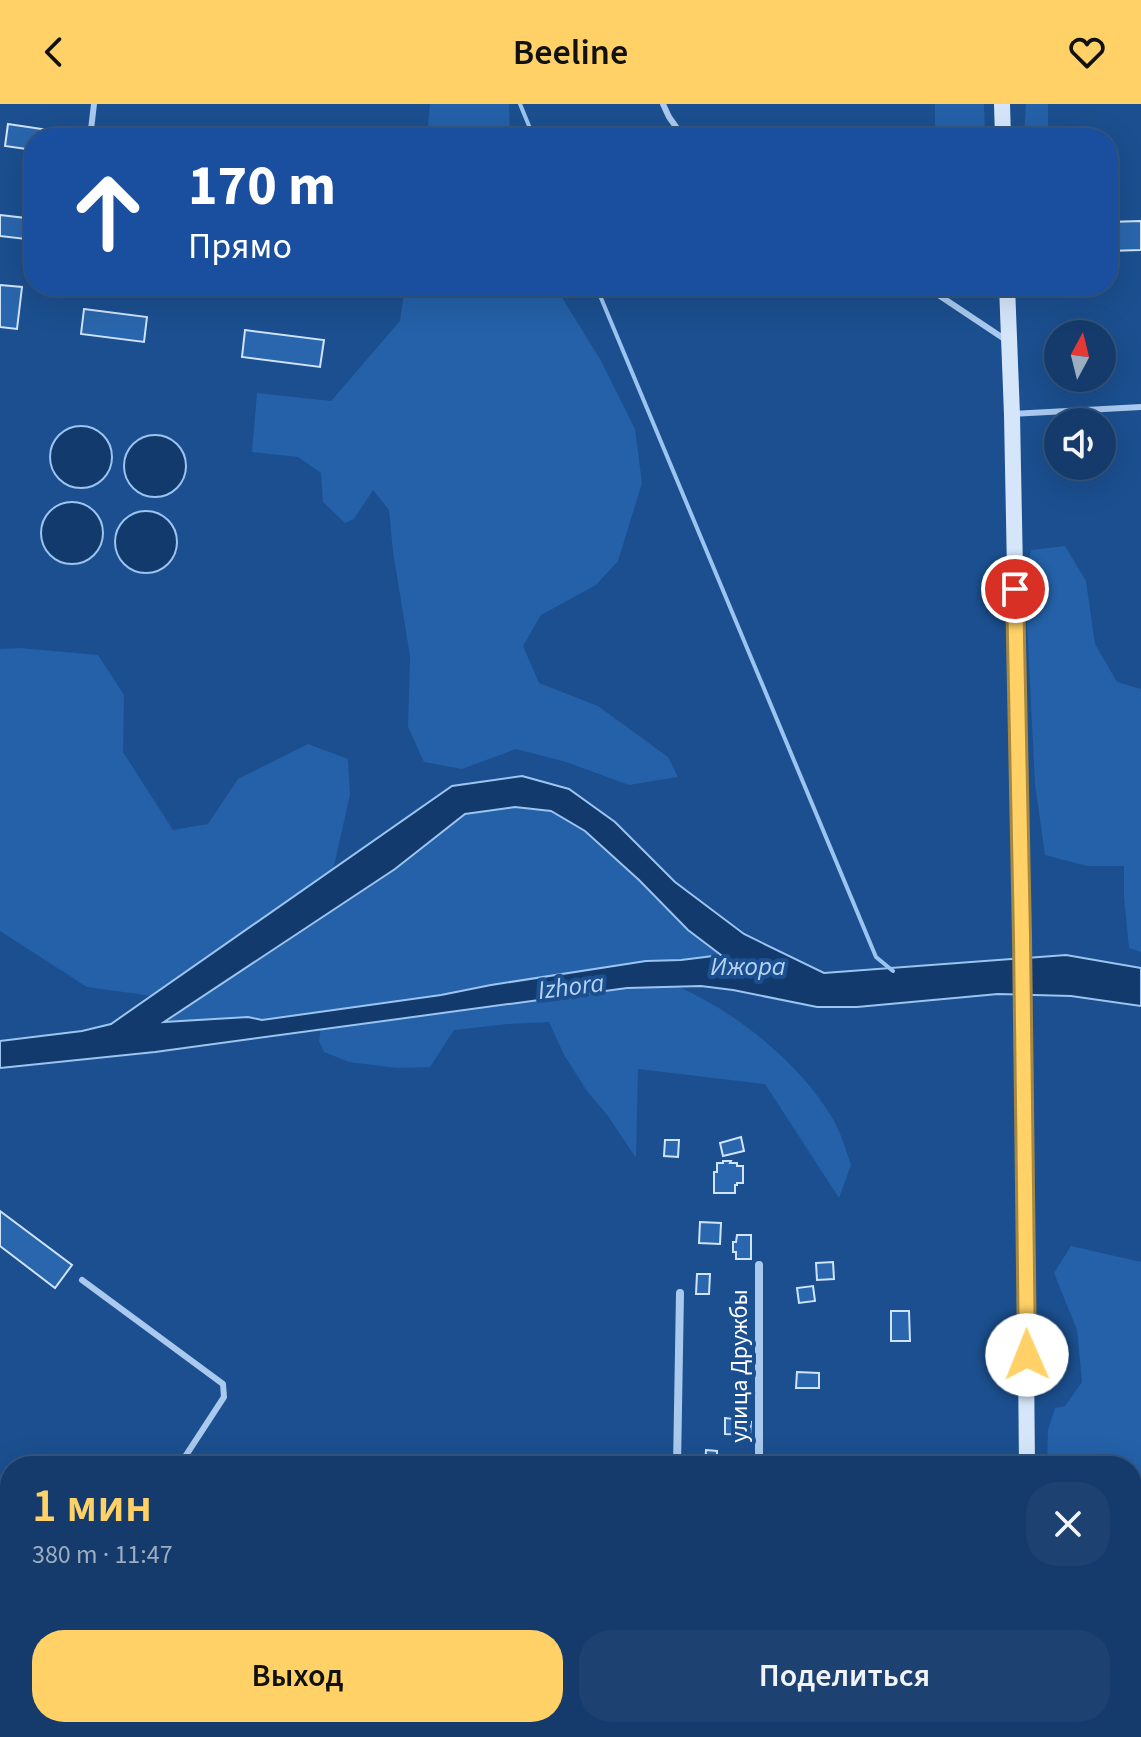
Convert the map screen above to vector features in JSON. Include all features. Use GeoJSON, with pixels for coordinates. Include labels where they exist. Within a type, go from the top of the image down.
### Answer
{"type":"FeatureCollection","features":[{"type":"Feature","properties":{"kind":"main road"},"geometry":{"type":"LineString","coordinates":[[1002,104],[1003,128]]}},
{"type":"Feature","properties":{"kind":"main road"},"geometry":{"type":"LineString","coordinates":[[1007,296],[1022,937],[1027,1456]]}},
{"type":"Feature","properties":{"kind":"street","name":"улица Дружбы"},"geometry":{"type":"LineString","coordinates":[[759,1265],[759,1456]]}},
{"type":"Feature","properties":{"kind":"street"},"geometry":{"type":"LineString","coordinates":[[677,1456],[680,1293]]}},
{"type":"Feature","properties":{"kind":"lane"},"geometry":{"type":"LineString","coordinates":[[91,128],[94,104]]}},
{"type":"Feature","properties":{"kind":"lane"},"geometry":{"type":"LineString","coordinates":[[663,104],[677,128]]}},
{"type":"Feature","properties":{"kind":"lane"},"geometry":{"type":"LineString","coordinates":[[940,296],[1009,343]]}},
{"type":"Feature","properties":{"kind":"lane"},"geometry":{"type":"LineString","coordinates":[[1012,415],[1141,407]]}},
{"type":"Feature","properties":{"kind":"lane"},"geometry":{"type":"LineString","coordinates":[[82,1280],[223,1384],[224,1397],[186,1456]]}},
{"type":"Feature","properties":{"kind":"shaded area"},"geometry":{"type":"Polygon","coordinates":[[[430,104],[509,104],[510,128],[428,128],[430,104]]]}},
{"type":"Feature","properties":{"kind":"shaded area"},"geometry":{"type":"Polygon","coordinates":[[[935,104],[984,104],[985,128],[935,128],[935,104]]]}},
{"type":"Feature","properties":{"kind":"shaded area"},"geometry":{"type":"Polygon","coordinates":[[[1026,104],[1048,104],[1048,128],[1025,128],[1026,104]]]}},
{"type":"Feature","properties":{"kind":"shaded area"},"geometry":{"type":"Polygon","coordinates":[[[404,296],[561,296],[601,361],[635,429],[642,483],[618,561],[596,585],[541,615],[523,646],[539,683],[598,706],[668,757],[678,777],[629,785],[566,762],[516,749],[462,769],[424,762],[408,727],[410,656],[389,510],[373,490],[354,519],[345,523],[323,502],[321,473],[298,457],[252,452],[257,393],[331,401],[400,321],[404,296]]]}},
{"type":"Feature","properties":{"kind":"shaded area"},"geometry":{"type":"Polygon","coordinates":[[[1065,546],[1086,581],[1095,644],[1117,682],[1141,689],[1141,952],[1129,948],[1124,866],[1087,866],[1045,855],[1035,784],[1025,584],[1031,550],[1065,546]]]}},
{"type":"Feature","properties":{"kind":"shaded area"},"geometry":{"type":"Polygon","coordinates":[[[0,649],[98,655],[124,695],[123,752],[173,830],[208,824],[238,779],[308,744],[348,759],[350,795],[333,870],[152,996],[87,987],[0,931],[0,649]]]}},
{"type":"Feature","properties":{"kind":"shaded area"},"geometry":{"type":"Polygon","coordinates":[[[515,807],[551,811],[585,831],[688,930],[722,955],[646,961],[441,995],[262,1020],[248,1017],[163,1023],[395,869],[465,814],[515,807]]]}},
{"type":"Feature","properties":{"kind":"shaded area"},"geometry":{"type":"Polygon","coordinates":[[[679,987],[745,1025],[785,1059],[819,1098],[836,1124],[851,1165],[839,1198],[765,1084],[638,1069],[636,1158],[587,1091],[564,1055],[549,1022],[454,1030],[430,1067],[397,1068],[349,1062],[324,1052],[319,1041],[321,1028],[627,988],[679,987]]]}},
{"type":"Feature","properties":{"kind":"shaded area"},"geometry":{"type":"Polygon","coordinates":[[[1071,1246],[1141,1262],[1141,1456],[1047,1456],[1048,1430],[1055,1408],[1065,1406],[1082,1382],[1077,1330],[1054,1273],[1071,1246]]]}},
{"type":"Feature","properties":{"kind":"water"},"geometry":{"type":"Polygon","coordinates":[[[81,426],[103,435],[112,457],[103,479],[81,488],[59,479],[50,457],[59,435],[81,426]]]}},
{"type":"Feature","properties":{"kind":"water"},"geometry":{"type":"Polygon","coordinates":[[[155,435],[177,444],[186,466],[177,488],[155,497],[133,488],[124,466],[133,444],[155,435]]]}},
{"type":"Feature","properties":{"kind":"water"},"geometry":{"type":"Polygon","coordinates":[[[72,502],[94,511],[103,533],[94,555],[72,564],[50,555],[41,533],[50,511],[72,502]]]}},
{"type":"Feature","properties":{"kind":"water"},"geometry":{"type":"Polygon","coordinates":[[[146,511],[168,520],[177,542],[168,564],[146,573],[124,564],[115,542],[124,520],[146,511]]]}},
{"type":"Feature","properties":{"kind":"water","name":"Ижора"},"geometry":{"type":"Polygon","coordinates":[[[522,776],[569,789],[615,822],[675,882],[744,934],[824,973],[1066,955],[1141,968],[1141,1006],[1071,996],[998,994],[857,1007],[817,1007],[701,986],[627,988],[155,1052],[0,1068],[0,1041],[82,1031],[111,1024],[452,786],[522,776]],[[515,807],[465,814],[395,869],[164,1022],[248,1017],[262,1020],[441,995],[646,961],[721,955],[688,930],[585,831],[551,811],[515,807]]]}},
{"type":"Feature","properties":{"kind":"building"},"geometry":{"type":"Polygon","coordinates":[[[8,124],[35,128],[24,128],[24,149],[5,146],[8,124]]]}},
{"type":"Feature","properties":{"kind":"building"},"geometry":{"type":"Polygon","coordinates":[[[0,215],[24,218],[24,239],[0,236],[0,215]]]}},
{"type":"Feature","properties":{"kind":"building"},"geometry":{"type":"Polygon","coordinates":[[[1141,221],[1141,250],[1118,251],[1118,222],[1141,221]]]}},
{"type":"Feature","properties":{"kind":"building"},"geometry":{"type":"Polygon","coordinates":[[[0,285],[22,287],[17,329],[0,327],[0,285]]]}},
{"type":"Feature","properties":{"kind":"building"},"geometry":{"type":"Polygon","coordinates":[[[84,309],[147,317],[144,342],[81,334],[84,309]]]}},
{"type":"Feature","properties":{"kind":"building"},"geometry":{"type":"Polygon","coordinates":[[[245,330],[324,340],[320,367],[242,357],[245,330]]]}},
{"type":"Feature","properties":{"kind":"building"},"geometry":{"type":"Polygon","coordinates":[[[741,1137],[744,1151],[723,1156],[720,1143],[741,1137]]]}},
{"type":"Feature","properties":{"kind":"building"},"geometry":{"type":"Polygon","coordinates":[[[665,1140],[679,1140],[678,1157],[664,1156],[665,1140]]]}},
{"type":"Feature","properties":{"kind":"building"},"geometry":{"type":"Polygon","coordinates":[[[723,1161],[743,1166],[743,1183],[735,1185],[735,1193],[714,1193],[714,1172],[717,1172],[717,1163],[723,1161]]]}},
{"type":"Feature","properties":{"kind":"building"},"geometry":{"type":"Polygon","coordinates":[[[0,1211],[72,1265],[55,1288],[0,1246],[0,1211]]]}},
{"type":"Feature","properties":{"kind":"building"},"geometry":{"type":"Polygon","coordinates":[[[700,1222],[721,1223],[720,1244],[699,1243],[700,1222]]]}},
{"type":"Feature","properties":{"kind":"building"},"geometry":{"type":"Polygon","coordinates":[[[737,1235],[751,1235],[751,1259],[736,1259],[733,1242],[736,1242],[737,1235]]]}},
{"type":"Feature","properties":{"kind":"building"},"geometry":{"type":"Polygon","coordinates":[[[833,1262],[834,1279],[817,1280],[816,1263],[833,1262]]]}},
{"type":"Feature","properties":{"kind":"building"},"geometry":{"type":"Polygon","coordinates":[[[697,1274],[710,1274],[709,1294],[696,1294],[697,1274]]]}},
{"type":"Feature","properties":{"kind":"building"},"geometry":{"type":"Polygon","coordinates":[[[813,1286],[815,1301],[799,1303],[797,1288],[813,1286]]]}},
{"type":"Feature","properties":{"kind":"building"},"geometry":{"type":"Polygon","coordinates":[[[891,1311],[909,1311],[910,1341],[891,1341],[891,1311]]]}},
{"type":"Feature","properties":{"kind":"building"},"geometry":{"type":"Polygon","coordinates":[[[797,1372],[819,1373],[819,1388],[796,1388],[797,1372]]]}},
{"type":"Feature","properties":{"kind":"building"},"geometry":{"type":"Polygon","coordinates":[[[725,1418],[751,1422],[750,1435],[725,1434],[725,1418]]]}},
{"type":"Feature","properties":{"kind":"building"},"geometry":{"type":"Polygon","coordinates":[[[706,1450],[717,1451],[717,1456],[706,1456],[706,1450]]]}},
{"type":"Feature","properties":{"kind":"waterway"},"geometry":{"type":"LineString","coordinates":[[520,104],[530,128]]}},
{"type":"Feature","properties":{"kind":"waterway"},"geometry":{"type":"LineString","coordinates":[[600,296],[876,957],[893,971]]}},
{"type":"Feature","properties":{"kind":"route"},"geometry":{"type":"LineString","coordinates":[[1015,589],[1027,1355]]}},
{"type":"Feature","properties":{"kind":"water label","name":"Izhora"},"geometry":{"type":"Point","coordinates":[571,986]}}]}
